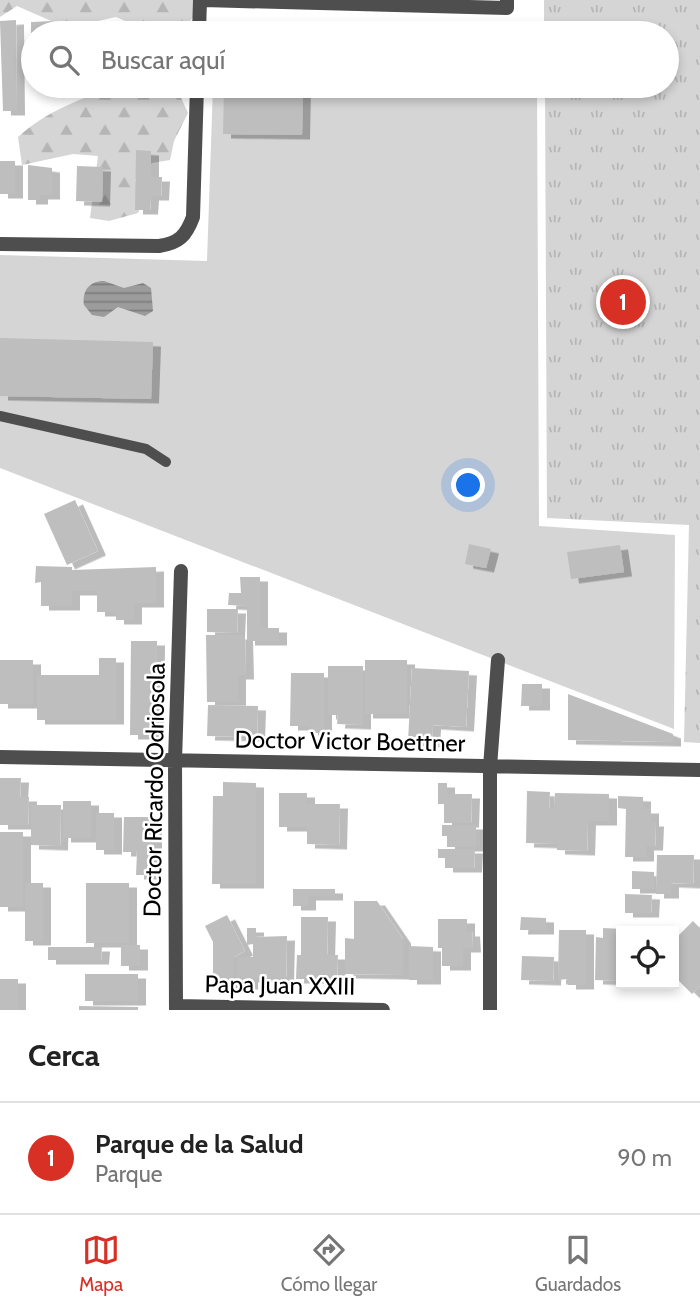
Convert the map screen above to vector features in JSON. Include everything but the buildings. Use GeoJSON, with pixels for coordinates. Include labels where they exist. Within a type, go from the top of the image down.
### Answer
{"type":"FeatureCollection","features":[{"type":"Feature","properties":{"kind":"street"},"geometry":{"type":"LineString","coordinates":[[200,21],[202,0],[507,4]]}},
{"type":"Feature","properties":{"kind":"street"},"geometry":{"type":"LineString","coordinates":[[0,244],[159,246],[175,243],[187,233],[192,216],[197,98]]}},
{"type":"Feature","properties":{"kind":"street","name":"Doctor Ricardo Odriosola"},"geometry":{"type":"LineString","coordinates":[[176,1008],[175,761],[181,571]]}},
{"type":"Feature","properties":{"kind":"street"},"geometry":{"type":"LineString","coordinates":[[490,1010],[490,767],[498,660]]}},
{"type":"Feature","properties":{"kind":"street","name":"Doctor Victor Boettner"},"geometry":{"type":"LineString","coordinates":[[0,758],[700,770]]}},
{"type":"Feature","properties":{"kind":"street","name":"Papa Juan XXIII"},"geometry":{"type":"LineString","coordinates":[[176,1008],[383,1010]]}},
{"type":"Feature","properties":{"kind":"lane"},"geometry":{"type":"LineString","coordinates":[[0,416],[146,449],[166,462]]}},
{"type":"Feature","properties":{"kind":"green space"},"geometry":{"type":"Polygon","coordinates":[[[0,0],[201,0],[191,21],[125,21],[116,17],[98,21],[51,21],[17,6],[0,17],[0,0]]]}},
{"type":"Feature","properties":{"kind":"green space"},"geometry":{"type":"Polygon","coordinates":[[[544,0],[700,0],[700,743],[684,742],[689,525],[547,518],[545,98],[679,98],[679,21],[544,21],[544,0]]]}},
{"type":"Feature","properties":{"kind":"green space"},"geometry":{"type":"Polygon","coordinates":[[[86,98],[181,98],[188,113],[174,141],[170,160],[152,163],[135,180],[146,196],[138,213],[109,221],[90,218],[98,156],[73,154],[22,165],[18,137],[66,106],[86,98]]]}},
{"type":"Feature","properties":{"kind":"green space"},"geometry":{"type":"Polygon","coordinates":[[[213,98],[537,98],[539,526],[675,535],[674,729],[0,468],[0,255],[207,261],[213,98]]]}},
{"type":"Feature","properties":{"kind":"shaded area"},"geometry":{"type":"Polygon","coordinates":[[[104,281],[124,288],[143,283],[151,288],[153,311],[145,316],[118,307],[104,317],[92,315],[84,305],[85,291],[94,283],[104,281]]]}},
{"type":"Feature","properties":{"kind":"place","name":"Parque de la Salud"},"geometry":{"type":"Point","coordinates":[623,302]}}]}
